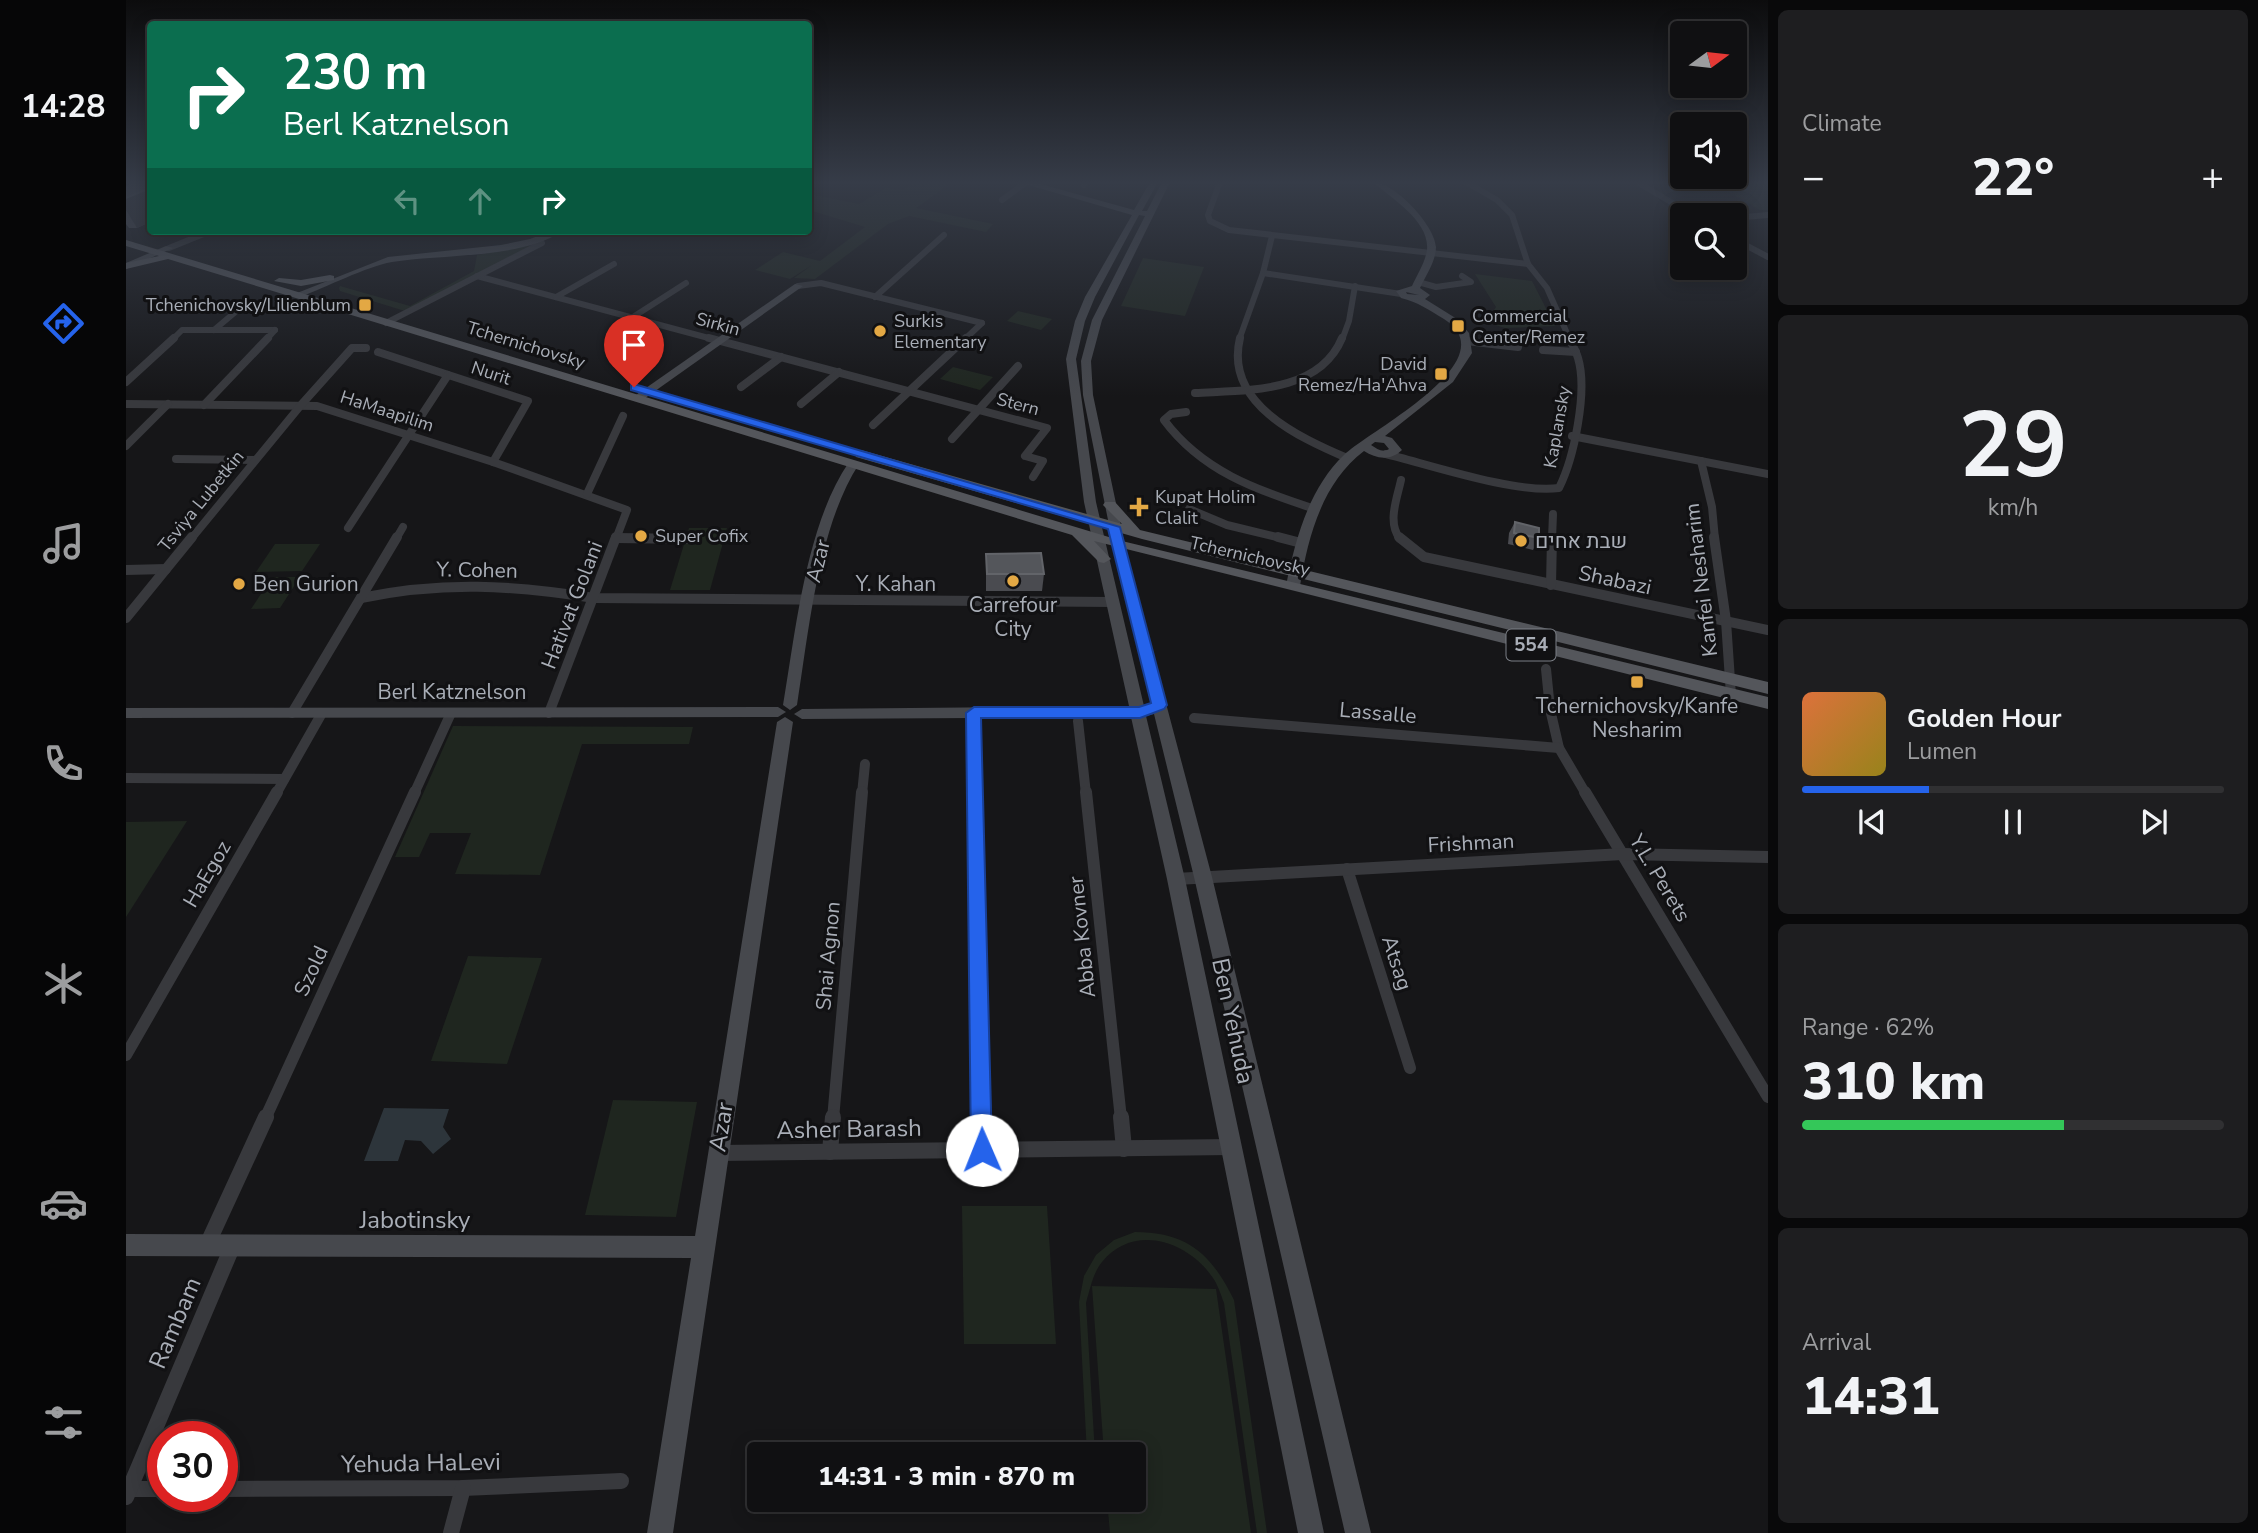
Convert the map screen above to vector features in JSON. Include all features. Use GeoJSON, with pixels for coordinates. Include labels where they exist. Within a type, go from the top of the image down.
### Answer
{"type":"FeatureCollection","features":[{"type":"Feature","properties":{"kind":"main road","name":"Tchernichovsky"},"geometry":{"type":"LineString","coordinates":[[168,254],[184,261],[304,292],[1072,522],[1099,538],[1118,544],[1295,578]]}},
{"type":"Feature","properties":{"kind":"main road","name":"Tchernichovsky"},"geometry":{"type":"LineString","coordinates":[[176,254],[279,281],[304,292],[333,297],[392,320]]}},
{"type":"Feature","properties":{"kind":"main road"},"geometry":{"type":"LineString","coordinates":[[126,266],[154,259],[184,261]]}},
{"type":"Feature","properties":{"kind":"main road"},"geometry":{"type":"LineString","coordinates":[[279,281],[306,283],[333,279]]}},
{"type":"Feature","properties":{"kind":"main road"},"geometry":{"type":"LineString","coordinates":[[333,279],[327,289],[333,297]]}},
{"type":"Feature","properties":{"kind":"main road","name":"Tchernichovsky"},"geometry":{"type":"LineString","coordinates":[[643,395],[853,464],[1072,522],[1095,522],[1295,578],[1731,687],[1768,703]]}},
{"type":"Feature","properties":{"kind":"main road"},"geometry":{"type":"LineString","coordinates":[[1090,502],[1072,522],[1104,559]]}},
{"type":"Feature","properties":{"kind":"main road"},"geometry":{"type":"LineString","coordinates":[[1110,505],[1128,524],[1147,536]]}},
{"type":"Feature","properties":{"kind":"main road"},"geometry":{"type":"LineString","coordinates":[[1122,560],[1127,554],[1147,551]]}},
{"type":"Feature","properties":{"kind":"main road","name":"Tchernichovsky"},"geometry":{"type":"LineString","coordinates":[[1731,687],[1768,688]]}},
{"type":"Feature","properties":{"kind":"street"},"geometry":{"type":"LineString","coordinates":[[126,266],[150,254]]}},
{"type":"Feature","properties":{"kind":"street"},"geometry":{"type":"LineString","coordinates":[[304,292],[377,255],[399,254]]}},
{"type":"Feature","properties":{"kind":"street"},"geometry":{"type":"LineString","coordinates":[[333,279],[388,260],[449,254]]}},
{"type":"Feature","properties":{"kind":"street"},"geometry":{"type":"LineString","coordinates":[[392,320],[521,254]]}},
{"type":"Feature","properties":{"kind":"street"},"geometry":{"type":"LineString","coordinates":[[874,297],[923,254]]}},
{"type":"Feature","properties":{"kind":"street","name":"Ben Yehuda"},"geometry":{"type":"LineString","coordinates":[[1114,254],[1080,321],[1071,359],[1090,502],[1113,602],[1203,877],[1358,1533]]}},
{"type":"Feature","properties":{"kind":"street","name":"Ben Yehuda"},"geometry":{"type":"LineString","coordinates":[[1131,254],[1097,320],[1086,361],[1088,395],[1122,560],[1176,878],[1311,1533]]}},
{"type":"Feature","properties":{"kind":"street"},"geometry":{"type":"LineString","coordinates":[[1268,254],[1241,332],[1237,354],[1241,378],[1247,390],[1290,430],[1315,445],[1350,456],[1382,449]]}},
{"type":"Feature","properties":{"kind":"street"},"geometry":{"type":"LineString","coordinates":[[1426,254],[1528,264]]}},
{"type":"Feature","properties":{"kind":"street"},"geometry":{"type":"LineString","coordinates":[[1417,290],[1430,254]]}},
{"type":"Feature","properties":{"kind":"street","name":"Kaplansky"},"geometry":{"type":"LineString","coordinates":[[1382,449],[1418,462],[1520,487],[1546,490],[1559,488],[1567,474],[1581,366],[1547,288],[1528,264],[1525,254]]}},
{"type":"Feature","properties":{"kind":"street"},"geometry":{"type":"LineString","coordinates":[[556,297],[614,264]]}},
{"type":"Feature","properties":{"kind":"street"},"geometry":{"type":"LineString","coordinates":[[1263,273],[1402,295],[1417,290],[1471,282],[1462,275]]}},
{"type":"Feature","properties":{"kind":"street","name":"Sirkin"},"geometry":{"type":"LineString","coordinates":[[477,276],[910,390]]}},
{"type":"Feature","properties":{"kind":"street"},"geometry":{"type":"LineString","coordinates":[[633,317],[687,283]]}},
{"type":"Feature","properties":{"kind":"street"},"geometry":{"type":"LineString","coordinates":[[643,395],[798,286],[821,283],[982,323],[873,425]]}},
{"type":"Feature","properties":{"kind":"street"},"geometry":{"type":"LineString","coordinates":[[1195,393],[1247,390],[1291,383],[1325,364],[1340,347],[1349,329],[1355,286]]}},
{"type":"Feature","properties":{"kind":"street"},"geometry":{"type":"LineString","coordinates":[[1382,449],[1366,441],[1376,438],[1391,427],[1449,380],[1467,353],[1466,335],[1454,321],[1417,290]]}},
{"type":"Feature","properties":{"kind":"street"},"geometry":{"type":"LineString","coordinates":[[214,330],[246,303]]}},
{"type":"Feature","properties":{"kind":"street"},"geometry":{"type":"LineString","coordinates":[[126,382],[182,330],[275,330],[204,405]]}},
{"type":"Feature","properties":{"kind":"street"},"geometry":{"type":"LineString","coordinates":[[1466,341],[1518,347]]}},
{"type":"Feature","properties":{"kind":"street","name":"Tsviya Lubetkin"},"geometry":{"type":"LineString","coordinates":[[126,618],[301,405],[352,348],[366,348]]}},
{"type":"Feature","properties":{"kind":"street"},"geometry":{"type":"LineString","coordinates":[[1543,350],[1576,352]]}},
{"type":"Feature","properties":{"kind":"street","name":"Nurit"},"geometry":{"type":"LineString","coordinates":[[379,352],[528,401],[493,462]]}},
{"type":"Feature","properties":{"kind":"street"},"geometry":{"type":"LineString","coordinates":[[741,387],[781,356]]}},
{"type":"Feature","properties":{"kind":"street"},"geometry":{"type":"LineString","coordinates":[[952,439],[1018,366]]}},
{"type":"Feature","properties":{"kind":"street"},"geometry":{"type":"LineString","coordinates":[[801,404],[839,372]]}},
{"type":"Feature","properties":{"kind":"street"},"geometry":{"type":"LineString","coordinates":[[348,528],[448,375]]}},
{"type":"Feature","properties":{"kind":"street","name":"Stern"},"geometry":{"type":"LineString","coordinates":[[910,390],[1047,428],[1025,456],[1043,461],[1033,477]]}},
{"type":"Feature","properties":{"kind":"street","name":"HaMaapilim"},"geometry":{"type":"LineString","coordinates":[[126,404],[317,406],[493,462],[627,510]]}},
{"type":"Feature","properties":{"kind":"street"},"geometry":{"type":"LineString","coordinates":[[126,446],[168,404]]}},
{"type":"Feature","properties":{"kind":"street"},"geometry":{"type":"LineString","coordinates":[[1186,412],[1171,414],[1164,420],[1189,452],[1235,481],[1260,492],[1315,509]]}},
{"type":"Feature","properties":{"kind":"street"},"geometry":{"type":"LineString","coordinates":[[587,494],[623,416]]}},
{"type":"Feature","properties":{"kind":"street"},"geometry":{"type":"LineString","coordinates":[[1382,449],[1391,427]]}},
{"type":"Feature","properties":{"kind":"street"},"geometry":{"type":"LineString","coordinates":[[1573,436],[1768,474]]}},
{"type":"Feature","properties":{"kind":"street"},"geometry":{"type":"LineString","coordinates":[[1295,578],[1301,543],[1323,491],[1350,456]]}},
{"type":"Feature","properties":{"kind":"street"},"geometry":{"type":"LineString","coordinates":[[176,460],[256,460]]}},
{"type":"Feature","properties":{"kind":"street","name":"Kanfei Nesharim"},"geometry":{"type":"LineString","coordinates":[[1701,461],[1712,507],[1731,687]]}},
{"type":"Feature","properties":{"kind":"street","name":"Azar"},"geometry":{"type":"LineString","coordinates":[[660,1533],[717,1153],[809,601],[835,494],[853,464]]}},
{"type":"Feature","properties":{"kind":"street","name":"Shabazi"},"geometry":{"type":"LineString","coordinates":[[1401,480],[1392,526],[1397,538],[1424,557],[1768,629]]}},
{"type":"Feature","properties":{"kind":"street"},"geometry":{"type":"LineString","coordinates":[[1189,509],[1227,525],[1301,543]]}},
{"type":"Feature","properties":{"kind":"street","name":"Hativat Golani"},"geometry":{"type":"LineString","coordinates":[[549,713],[627,510]]}},
{"type":"Feature","properties":{"kind":"street"},"geometry":{"type":"LineString","coordinates":[[1551,585],[1553,514]]}},
{"type":"Feature","properties":{"kind":"street"},"geometry":{"type":"LineString","coordinates":[[292,713],[403,527]]}},
{"type":"Feature","properties":{"kind":"street"},"geometry":{"type":"LineString","coordinates":[[616,538],[689,539]]}},
{"type":"Feature","properties":{"kind":"street"},"geometry":{"type":"LineString","coordinates":[[126,570],[166,569]]}},
{"type":"Feature","properties":{"kind":"street","name":"Y. Cohen"},"geometry":{"type":"LineString","coordinates":[[361,598],[448,585],[530,588],[594,598]]}},
{"type":"Feature","properties":{"kind":"street","name":"Y. Kahan"},"geometry":{"type":"LineString","coordinates":[[594,598],[1113,602]]}},
{"type":"Feature","properties":{"kind":"street","name":"Y.L. Perets"},"geometry":{"type":"LineString","coordinates":[[1546,669],[1550,709],[1559,748],[1768,1097]]}},
{"type":"Feature","properties":{"kind":"street","name":"Berl Katznelson"},"geometry":{"type":"LineString","coordinates":[[126,713],[974,713],[1149,709]]}},
{"type":"Feature","properties":{"kind":"street","name":"HaEgoz"},"geometry":{"type":"LineString","coordinates":[[126,1055],[322,713]]}},
{"type":"Feature","properties":{"kind":"street","name":"Szold"},"geometry":{"type":"LineString","coordinates":[[206,1245],[451,713]]}},
{"type":"Feature","properties":{"kind":"street"},"geometry":{"type":"LineString","coordinates":[[974,713],[982,1150]]}},
{"type":"Feature","properties":{"kind":"street","name":"Lassalle"},"geometry":{"type":"LineString","coordinates":[[1194,718],[1559,748]]}},
{"type":"Feature","properties":{"kind":"street","name":"Abba Kovner"},"geometry":{"type":"LineString","coordinates":[[1078,722],[1124,1149]]}},
{"type":"Feature","properties":{"kind":"street","name":"Shai Agnon"},"geometry":{"type":"LineString","coordinates":[[830,1152],[865,764]]}},
{"type":"Feature","properties":{"kind":"street"},"geometry":{"type":"LineString","coordinates":[[126,778],[284,779]]}},
{"type":"Feature","properties":{"kind":"street","name":"Frishman"},"geometry":{"type":"LineString","coordinates":[[1176,878],[1623,854],[1768,857]]}},
{"type":"Feature","properties":{"kind":"street","name":"Atsag"},"geometry":{"type":"LineString","coordinates":[[1347,869],[1410,1068]]}},
{"type":"Feature","properties":{"kind":"street","name":"Asher Barash"},"geometry":{"type":"LineString","coordinates":[[717,1153],[1233,1147]]}},
{"type":"Feature","properties":{"kind":"street","name":"Jabotinsky"},"geometry":{"type":"LineString","coordinates":[[126,1245],[703,1247]]}},
{"type":"Feature","properties":{"kind":"street","name":"Rambam"},"geometry":{"type":"LineString","coordinates":[[128,1493],[133,1467],[233,1245]]}},
{"type":"Feature","properties":{"kind":"street","name":"Yehuda HaLevi"},"geometry":{"type":"LineString","coordinates":[[238,1489],[463,1488],[621,1481]]}},
{"type":"Feature","properties":{"kind":"street"},"geometry":{"type":"LineString","coordinates":[[451,1533],[463,1488]]}},
{"type":"Feature","properties":{"kind":"street"},"geometry":{"type":"LineString","coordinates":[[128,1493],[147,1491]]}},
{"type":"Feature","properties":{"kind":"shaded area"},"geometry":{"type":"Polygon","coordinates":[[[516,254],[408,312],[340,291],[339,288],[340,286],[410,306],[474,271],[477,255],[516,254]]]}},
{"type":"Feature","properties":{"kind":"shaded area"},"geometry":{"type":"Polygon","coordinates":[[[781,254],[820,261],[830,254],[849,254],[815,279],[794,278],[812,265],[790,279],[755,270],[781,254]]]}},
{"type":"Feature","properties":{"kind":"shaded area"},"geometry":{"type":"Polygon","coordinates":[[[1143,258],[1204,267],[1185,316],[1121,306],[1143,258]]]}},
{"type":"Feature","properties":{"kind":"shaded area"},"geometry":{"type":"Polygon","coordinates":[[[1475,274],[1532,281],[1555,326],[1505,328],[1486,322],[1496,307],[1475,274]]]}},
{"type":"Feature","properties":{"kind":"shaded area"},"geometry":{"type":"Polygon","coordinates":[[[1018,311],[1052,319],[1041,330],[1007,321],[1018,311]]]}},
{"type":"Feature","properties":{"kind":"shaded area"},"geometry":{"type":"Polygon","coordinates":[[[953,367],[993,377],[980,390],[940,379],[953,367]]]}},
{"type":"Feature","properties":{"kind":"shaded area"},"geometry":{"type":"Polygon","coordinates":[[[689,528],[727,528],[710,590],[670,590],[689,528]]]}},
{"type":"Feature","properties":{"kind":"shaded area"},"geometry":{"type":"Polygon","coordinates":[[[275,544],[320,544],[302,571],[256,572],[275,544]]]}},
{"type":"Feature","properties":{"kind":"shaded area"},"geometry":{"type":"Polygon","coordinates":[[[272,577],[300,577],[280,608],[251,609],[272,577]]]}},
{"type":"Feature","properties":{"kind":"shaded area"},"geometry":{"type":"Polygon","coordinates":[[[453,726],[693,727],[689,744],[582,744],[540,875],[455,874],[471,833],[430,833],[419,857],[395,857],[453,726]]]}},
{"type":"Feature","properties":{"kind":"shaded area"},"geometry":{"type":"Polygon","coordinates":[[[187,821],[126,917],[126,822],[187,821]]]}},
{"type":"Feature","properties":{"kind":"shaded area"},"geometry":{"type":"Polygon","coordinates":[[[468,956],[542,958],[507,1064],[431,1061],[468,956]]]}},
{"type":"Feature","properties":{"kind":"shaded area"},"geometry":{"type":"Polygon","coordinates":[[[613,1100],[697,1102],[676,1217],[585,1215],[613,1100]]]}},
{"type":"Feature","properties":{"kind":"shaded area"},"geometry":{"type":"Polygon","coordinates":[[[384,1108],[449,1109],[443,1127],[451,1139],[433,1154],[421,1141],[405,1140],[398,1161],[364,1161],[384,1108]]]}},
{"type":"Feature","properties":{"kind":"shaded area"},"geometry":{"type":"Polygon","coordinates":[[[962,1206],[1047,1206],[1056,1344],[964,1344],[962,1206]]]}},
{"type":"Feature","properties":{"kind":"shaded area"},"geometry":{"type":"Polygon","coordinates":[[[1135,1232],[1170,1236],[1196,1249],[1217,1270],[1226,1284],[1234,1300],[1267,1533],[1257,1533],[1224,1303],[1215,1281],[1202,1265],[1175,1246],[1145,1240],[1129,1243],[1115,1250],[1102,1262],[1094,1276],[1086,1303],[1094,1442],[1086,1442],[1079,1302],[1084,1276],[1096,1255],[1114,1240],[1135,1232]]]}},
{"type":"Feature","properties":{"kind":"shaded area"},"geometry":{"type":"Polygon","coordinates":[[[1092,1286],[1216,1289],[1251,1533],[1110,1533],[1108,1512],[1146,1512],[1146,1442],[1103,1442],[1092,1286]]]}},
{"type":"Feature","properties":{"kind":"building"},"geometry":{"type":"Polygon","coordinates":[[[1515,522],[1539,528],[1539,538],[1514,533],[1515,522]]]}},
{"type":"Feature","properties":{"kind":"building"},"geometry":{"type":"Polygon","coordinates":[[[1041,553],[1044,574],[987,574],[986,554],[1041,553]]]}},
{"type":"Feature","properties":{"kind":"place","name":"Tchenichovsky/Lilienblum"},"geometry":{"type":"Point","coordinates":[365,305]}},
{"type":"Feature","properties":{"kind":"place","name":"Commercial Center/Remez"},"geometry":{"type":"Point","coordinates":[1458,326]}},
{"type":"Feature","properties":{"kind":"place","name":"Surkis Elementary"},"geometry":{"type":"Point","coordinates":[880,331]}},
{"type":"Feature","properties":{"kind":"place","name":"David Remez/Ha'Ahva"},"geometry":{"type":"Point","coordinates":[1441,374]}},
{"type":"Feature","properties":{"kind":"place","name":"Kupat Holim Clalit"},"geometry":{"type":"Point","coordinates":[1139,507]}},
{"type":"Feature","properties":{"kind":"place","name":"Super Cofix"},"geometry":{"type":"Point","coordinates":[641,536]}},
{"type":"Feature","properties":{"kind":"place","name":"שבת אחים"},"geometry":{"type":"Point","coordinates":[1521,541]}},
{"type":"Feature","properties":{"kind":"place","name":"Carrefour City"},"geometry":{"type":"Point","coordinates":[1013,581]}},
{"type":"Feature","properties":{"kind":"place","name":"Ben Gurion"},"geometry":{"type":"Point","coordinates":[239,584]}},
{"type":"Feature","properties":{"kind":"place","name":"Tchernichovsky/Kanfe Nesharim"},"geometry":{"type":"Point","coordinates":[1637,682]}},
{"type":"Feature","properties":{"kind":"route"},"geometry":{"type":"LineString","coordinates":[[634,387],[1114,527],[1159,705],[1153,710],[1140,713],[974,713],[982,1150]]}}]}
